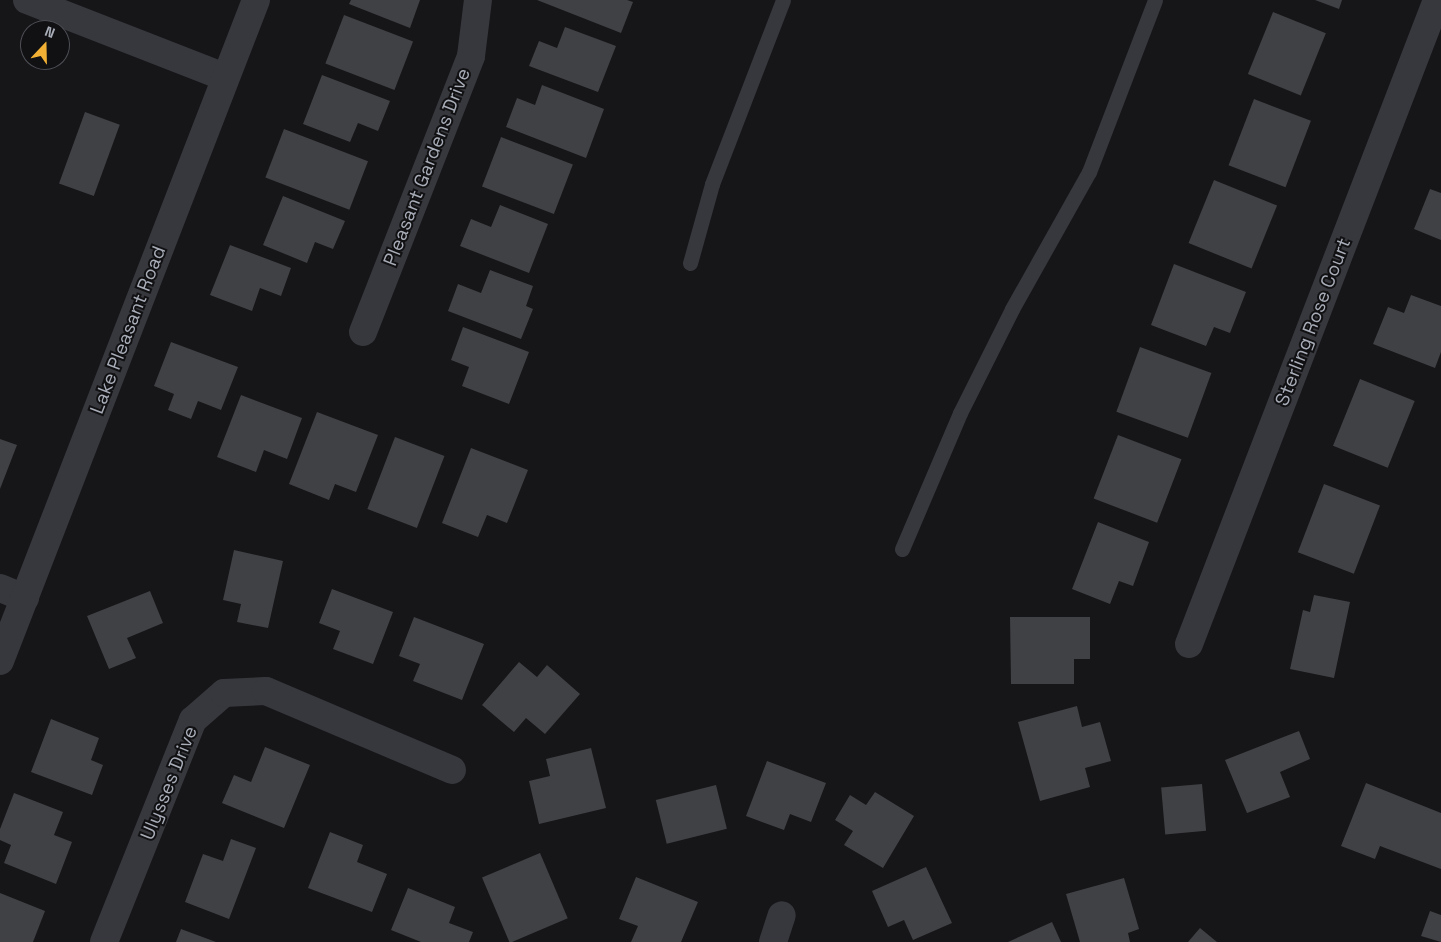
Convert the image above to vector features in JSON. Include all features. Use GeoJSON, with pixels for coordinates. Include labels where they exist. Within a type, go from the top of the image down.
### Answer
{"type":"FeatureCollection","features":[{"type":"Feature","properties":{"kind":"street"},"geometry":{"type":"LineString","coordinates":[[27,0],[225,78]]}},
{"type":"Feature","properties":{"kind":"street","name":"Lake Pleasant Road"},"geometry":{"type":"LineString","coordinates":[[0,661],[12,593],[256,0]]}},
{"type":"Feature","properties":{"kind":"street","name":"Pleasant Gardens Drive"},"geometry":{"type":"LineString","coordinates":[[363,332],[471,56],[478,0]]}},
{"type":"Feature","properties":{"kind":"street","name":"Sterling Rose Court"},"geometry":{"type":"LineString","coordinates":[[1189,644],[1437,0]]}},
{"type":"Feature","properties":{"kind":"street","name":"Ulysses Drive"},"geometry":{"type":"LineString","coordinates":[[104,942],[194,720],[224,693],[266,691],[452,770]]}},
{"type":"Feature","properties":{"kind":"street"},"geometry":{"type":"LineString","coordinates":[[772,942],[782,915]]}},
{"type":"Feature","properties":{"kind":"lane"},"geometry":{"type":"LineString","coordinates":[[690,263],[712,184],[783,0]]}},
{"type":"Feature","properties":{"kind":"lane"},"geometry":{"type":"LineString","coordinates":[[902,549],[960,413],[1012,309],[1089,172],[1155,0]]}},
{"type":"Feature","properties":{"kind":"building"},"geometry":{"type":"Polygon","coordinates":[[[351,0],[420,0],[410,28],[349,4],[351,0]]]}},
{"type":"Feature","properties":{"kind":"building"},"geometry":{"type":"Polygon","coordinates":[[[537,0],[627,0],[633,2],[621,33],[537,0]]]}},
{"type":"Feature","properties":{"kind":"building"},"geometry":{"type":"Polygon","coordinates":[[[1315,0],[1342,0],[1339,9],[1315,0]]]}},
{"type":"Feature","properties":{"kind":"building"},"geometry":{"type":"Polygon","coordinates":[[[1273,12],[1326,33],[1301,95],[1248,74],[1273,12]]]}},
{"type":"Feature","properties":{"kind":"building"},"geometry":{"type":"Polygon","coordinates":[[[344,15],[413,42],[394,90],[325,64],[344,15]]]}},
{"type":"Feature","properties":{"kind":"building"},"geometry":{"type":"Polygon","coordinates":[[[565,27],[616,46],[598,92],[529,66],[539,41],[557,48],[565,27]]]}},
{"type":"Feature","properties":{"kind":"building"},"geometry":{"type":"Polygon","coordinates":[[[322,75],[390,101],[378,131],[358,123],[350,142],[303,124],[322,75]]]}},
{"type":"Feature","properties":{"kind":"building"},"geometry":{"type":"Polygon","coordinates":[[[542,85],[604,109],[586,158],[506,127],[517,98],[535,105],[542,85]]]}},
{"type":"Feature","properties":{"kind":"building"},"geometry":{"type":"Polygon","coordinates":[[[1254,99],[1311,121],[1286,187],[1229,165],[1254,99]]]}},
{"type":"Feature","properties":{"kind":"building"},"geometry":{"type":"Polygon","coordinates":[[[85,112],[120,125],[94,196],[59,183],[85,112]]]}},
{"type":"Feature","properties":{"kind":"building"},"geometry":{"type":"Polygon","coordinates":[[[284,129],[368,161],[349,210],[265,178],[284,129]]]}},
{"type":"Feature","properties":{"kind":"building"},"geometry":{"type":"Polygon","coordinates":[[[501,137],[573,165],[554,214],[482,186],[501,137]]]}},
{"type":"Feature","properties":{"kind":"building"},"geometry":{"type":"Polygon","coordinates":[[[1214,180],[1277,205],[1252,269],[1189,243],[1214,180]]]}},
{"type":"Feature","properties":{"kind":"building"},"geometry":{"type":"Polygon","coordinates":[[[1430,189],[1441,193],[1441,240],[1414,229],[1430,189]]]}},
{"type":"Feature","properties":{"kind":"building"},"geometry":{"type":"Polygon","coordinates":[[[283,196],[345,221],[333,249],[315,242],[307,263],[263,245],[283,196]]]}},
{"type":"Feature","properties":{"kind":"building"},"geometry":{"type":"Polygon","coordinates":[[[500,205],[548,224],[529,273],[460,246],[471,219],[491,227],[500,205]]]}},
{"type":"Feature","properties":{"kind":"building"},"geometry":{"type":"Polygon","coordinates":[[[230,245],[291,268],[281,296],[260,288],[252,311],[210,295],[230,245]]]}},
{"type":"Feature","properties":{"kind":"building"},"geometry":{"type":"Polygon","coordinates":[[[1174,264],[1246,292],[1230,333],[1214,327],[1206,346],[1151,325],[1174,264]]]}},
{"type":"Feature","properties":{"kind":"building"},"geometry":{"type":"Polygon","coordinates":[[[490,270],[533,286],[526,306],[533,309],[521,339],[448,311],[458,284],[481,293],[490,270]]]}},
{"type":"Feature","properties":{"kind":"building"},"geometry":{"type":"Polygon","coordinates":[[[1411,295],[1441,306],[1441,352],[1435,368],[1373,344],[1388,307],[1404,313],[1411,295]]]}},
{"type":"Feature","properties":{"kind":"building"},"geometry":{"type":"Polygon","coordinates":[[[463,327],[529,352],[509,404],[462,386],[469,367],[451,360],[463,327]]]}},
{"type":"Feature","properties":{"kind":"building"},"geometry":{"type":"Polygon","coordinates":[[[171,342],[238,367],[221,410],[198,401],[191,419],[168,410],[174,394],[154,386],[171,342]]]}},
{"type":"Feature","properties":{"kind":"building"},"geometry":{"type":"Polygon","coordinates":[[[1140,347],[1211,373],[1188,438],[1116,412],[1140,347]]]}},
{"type":"Feature","properties":{"kind":"building"},"geometry":{"type":"Polygon","coordinates":[[[1360,379],[1415,401],[1388,468],[1333,446],[1360,379]]]}},
{"type":"Feature","properties":{"kind":"building"},"geometry":{"type":"Polygon","coordinates":[[[241,395],[302,418],[287,459],[264,450],[256,472],[217,457],[241,395]]]}},
{"type":"Feature","properties":{"kind":"building"},"geometry":{"type":"Polygon","coordinates":[[[317,412],[378,435],[356,492],[335,484],[329,500],[289,484],[317,412]]]}},
{"type":"Feature","properties":{"kind":"building"},"geometry":{"type":"Polygon","coordinates":[[[1118,435],[1181,459],[1157,523],[1094,498],[1118,435]]]}},
{"type":"Feature","properties":{"kind":"building"},"geometry":{"type":"Polygon","coordinates":[[[395,437],[444,456],[417,528],[367,509],[395,437]]]}},
{"type":"Feature","properties":{"kind":"building"},"geometry":{"type":"Polygon","coordinates":[[[0,439],[17,445],[0,489],[0,439]]]}},
{"type":"Feature","properties":{"kind":"building"},"geometry":{"type":"Polygon","coordinates":[[[471,448],[528,470],[507,523],[487,515],[478,537],[442,523],[471,448]]]}},
{"type":"Feature","properties":{"kind":"building"},"geometry":{"type":"Polygon","coordinates":[[[1324,484],[1380,506],[1354,574],[1298,552],[1324,484]]]}},
{"type":"Feature","properties":{"kind":"building"},"geometry":{"type":"Polygon","coordinates":[[[1098,522],[1149,542],[1133,586],[1119,581],[1110,604],[1072,589],[1098,522]]]}},
{"type":"Feature","properties":{"kind":"building"},"geometry":{"type":"Polygon","coordinates":[[[234,550],[283,561],[268,628],[237,622],[241,604],[223,600],[234,550]]]}},
{"type":"Feature","properties":{"kind":"building"},"geometry":{"type":"Polygon","coordinates":[[[332,589],[393,612],[373,664],[333,649],[340,631],[319,623],[332,589]]]}},
{"type":"Feature","properties":{"kind":"building"},"geometry":{"type":"Polygon","coordinates":[[[150,591],[163,623],[127,638],[136,658],[109,669],[87,616],[150,591]]]}},
{"type":"Feature","properties":{"kind":"building"},"geometry":{"type":"Polygon","coordinates":[[[1314,595],[1350,602],[1334,678],[1290,669],[1303,610],[1310,612],[1314,595]]]}},
{"type":"Feature","properties":{"kind":"building"},"geometry":{"type":"Polygon","coordinates":[[[414,617],[484,644],[462,700],[413,681],[420,664],[399,656],[414,617]]]}},
{"type":"Feature","properties":{"kind":"building"},"geometry":{"type":"Polygon","coordinates":[[[1010,617],[1090,617],[1090,659],[1074,659],[1074,684],[1011,684],[1010,617]]]}},
{"type":"Feature","properties":{"kind":"building"},"geometry":{"type":"Polygon","coordinates":[[[519,662],[537,677],[547,665],[580,694],[545,734],[526,718],[514,732],[482,705],[519,662]]]}},
{"type":"Feature","properties":{"kind":"building"},"geometry":{"type":"Polygon","coordinates":[[[1077,706],[1082,727],[1100,722],[1111,761],[1085,768],[1090,787],[1040,801],[1018,722],[1077,706]]]}},
{"type":"Feature","properties":{"kind":"building"},"geometry":{"type":"Polygon","coordinates":[[[51,719],[99,738],[91,760],[103,765],[92,795],[31,772],[51,719]]]}},
{"type":"Feature","properties":{"kind":"building"},"geometry":{"type":"Polygon","coordinates":[[[1299,731],[1310,759],[1280,772],[1290,797],[1247,813],[1225,760],[1299,731]]]}},
{"type":"Feature","properties":{"kind":"building"},"geometry":{"type":"Polygon","coordinates":[[[265,747],[310,765],[284,828],[222,803],[234,775],[251,782],[265,747]]]}},
{"type":"Feature","properties":{"kind":"building"},"geometry":{"type":"Polygon","coordinates":[[[591,748],[606,808],[539,824],[529,781],[550,776],[546,759],[591,748]]]}},
{"type":"Feature","properties":{"kind":"building"},"geometry":{"type":"Polygon","coordinates":[[[767,761],[826,783],[811,822],[790,814],[784,830],[746,816],[767,761]]]}},
{"type":"Feature","properties":{"kind":"building"},"geometry":{"type":"Polygon","coordinates":[[[1366,783],[1441,813],[1441,869],[1380,846],[1375,859],[1341,846],[1366,783]]]}},
{"type":"Feature","properties":{"kind":"building"},"geometry":{"type":"Polygon","coordinates":[[[1202,784],[1206,831],[1165,834],[1161,788],[1202,784]]]}},
{"type":"Feature","properties":{"kind":"building"},"geometry":{"type":"Polygon","coordinates":[[[716,785],[727,829],[667,844],[656,800],[716,785]]]}},
{"type":"Feature","properties":{"kind":"building"},"geometry":{"type":"Polygon","coordinates":[[[875,792],[914,816],[883,868],[844,845],[853,831],[835,820],[850,795],[866,805],[875,792]]]}},
{"type":"Feature","properties":{"kind":"building"},"geometry":{"type":"Polygon","coordinates":[[[14,793],[63,812],[54,835],[72,842],[56,884],[4,863],[11,845],[0,840],[0,829],[14,793]]]}},
{"type":"Feature","properties":{"kind":"building"},"geometry":{"type":"Polygon","coordinates":[[[330,832],[363,845],[357,862],[387,874],[372,912],[308,888],[330,832]]]}},
{"type":"Feature","properties":{"kind":"building"},"geometry":{"type":"Polygon","coordinates":[[[231,839],[256,848],[229,919],[185,902],[203,854],[223,861],[231,839]]]}},
{"type":"Feature","properties":{"kind":"building"},"geometry":{"type":"Polygon","coordinates":[[[540,853],[568,918],[509,942],[482,878],[540,853]]]}},
{"type":"Feature","properties":{"kind":"building"},"geometry":{"type":"Polygon","coordinates":[[[926,867],[952,923],[913,940],[904,920],[888,927],[872,891],[926,867]]]}},
{"type":"Feature","properties":{"kind":"building"},"geometry":{"type":"Polygon","coordinates":[[[636,877],[698,902],[681,942],[631,942],[638,926],[619,919],[636,877]]]}},
{"type":"Feature","properties":{"kind":"building"},"geometry":{"type":"Polygon","coordinates":[[[1124,878],[1139,929],[1128,933],[1130,942],[1080,942],[1066,894],[1124,878]]]}},
{"type":"Feature","properties":{"kind":"building"},"geometry":{"type":"Polygon","coordinates":[[[408,888],[455,907],[449,923],[473,932],[469,942],[421,942],[391,930],[408,888]]]}},
{"type":"Feature","properties":{"kind":"building"},"geometry":{"type":"Polygon","coordinates":[[[0,893],[45,911],[33,942],[0,942],[0,893]]]}},
{"type":"Feature","properties":{"kind":"building"},"geometry":{"type":"Polygon","coordinates":[[[1430,911],[1441,915],[1441,942],[1421,936],[1430,911]]]}},
{"type":"Feature","properties":{"kind":"building"},"geometry":{"type":"Polygon","coordinates":[[[1052,922],[1061,942],[1008,942],[1052,922]]]}},
{"type":"Feature","properties":{"kind":"building"},"geometry":{"type":"Polygon","coordinates":[[[1200,928],[1217,942],[1188,942],[1200,928]]]}},
{"type":"Feature","properties":{"kind":"building"},"geometry":{"type":"Polygon","coordinates":[[[181,929],[216,942],[176,942],[181,929]]]}}]}
